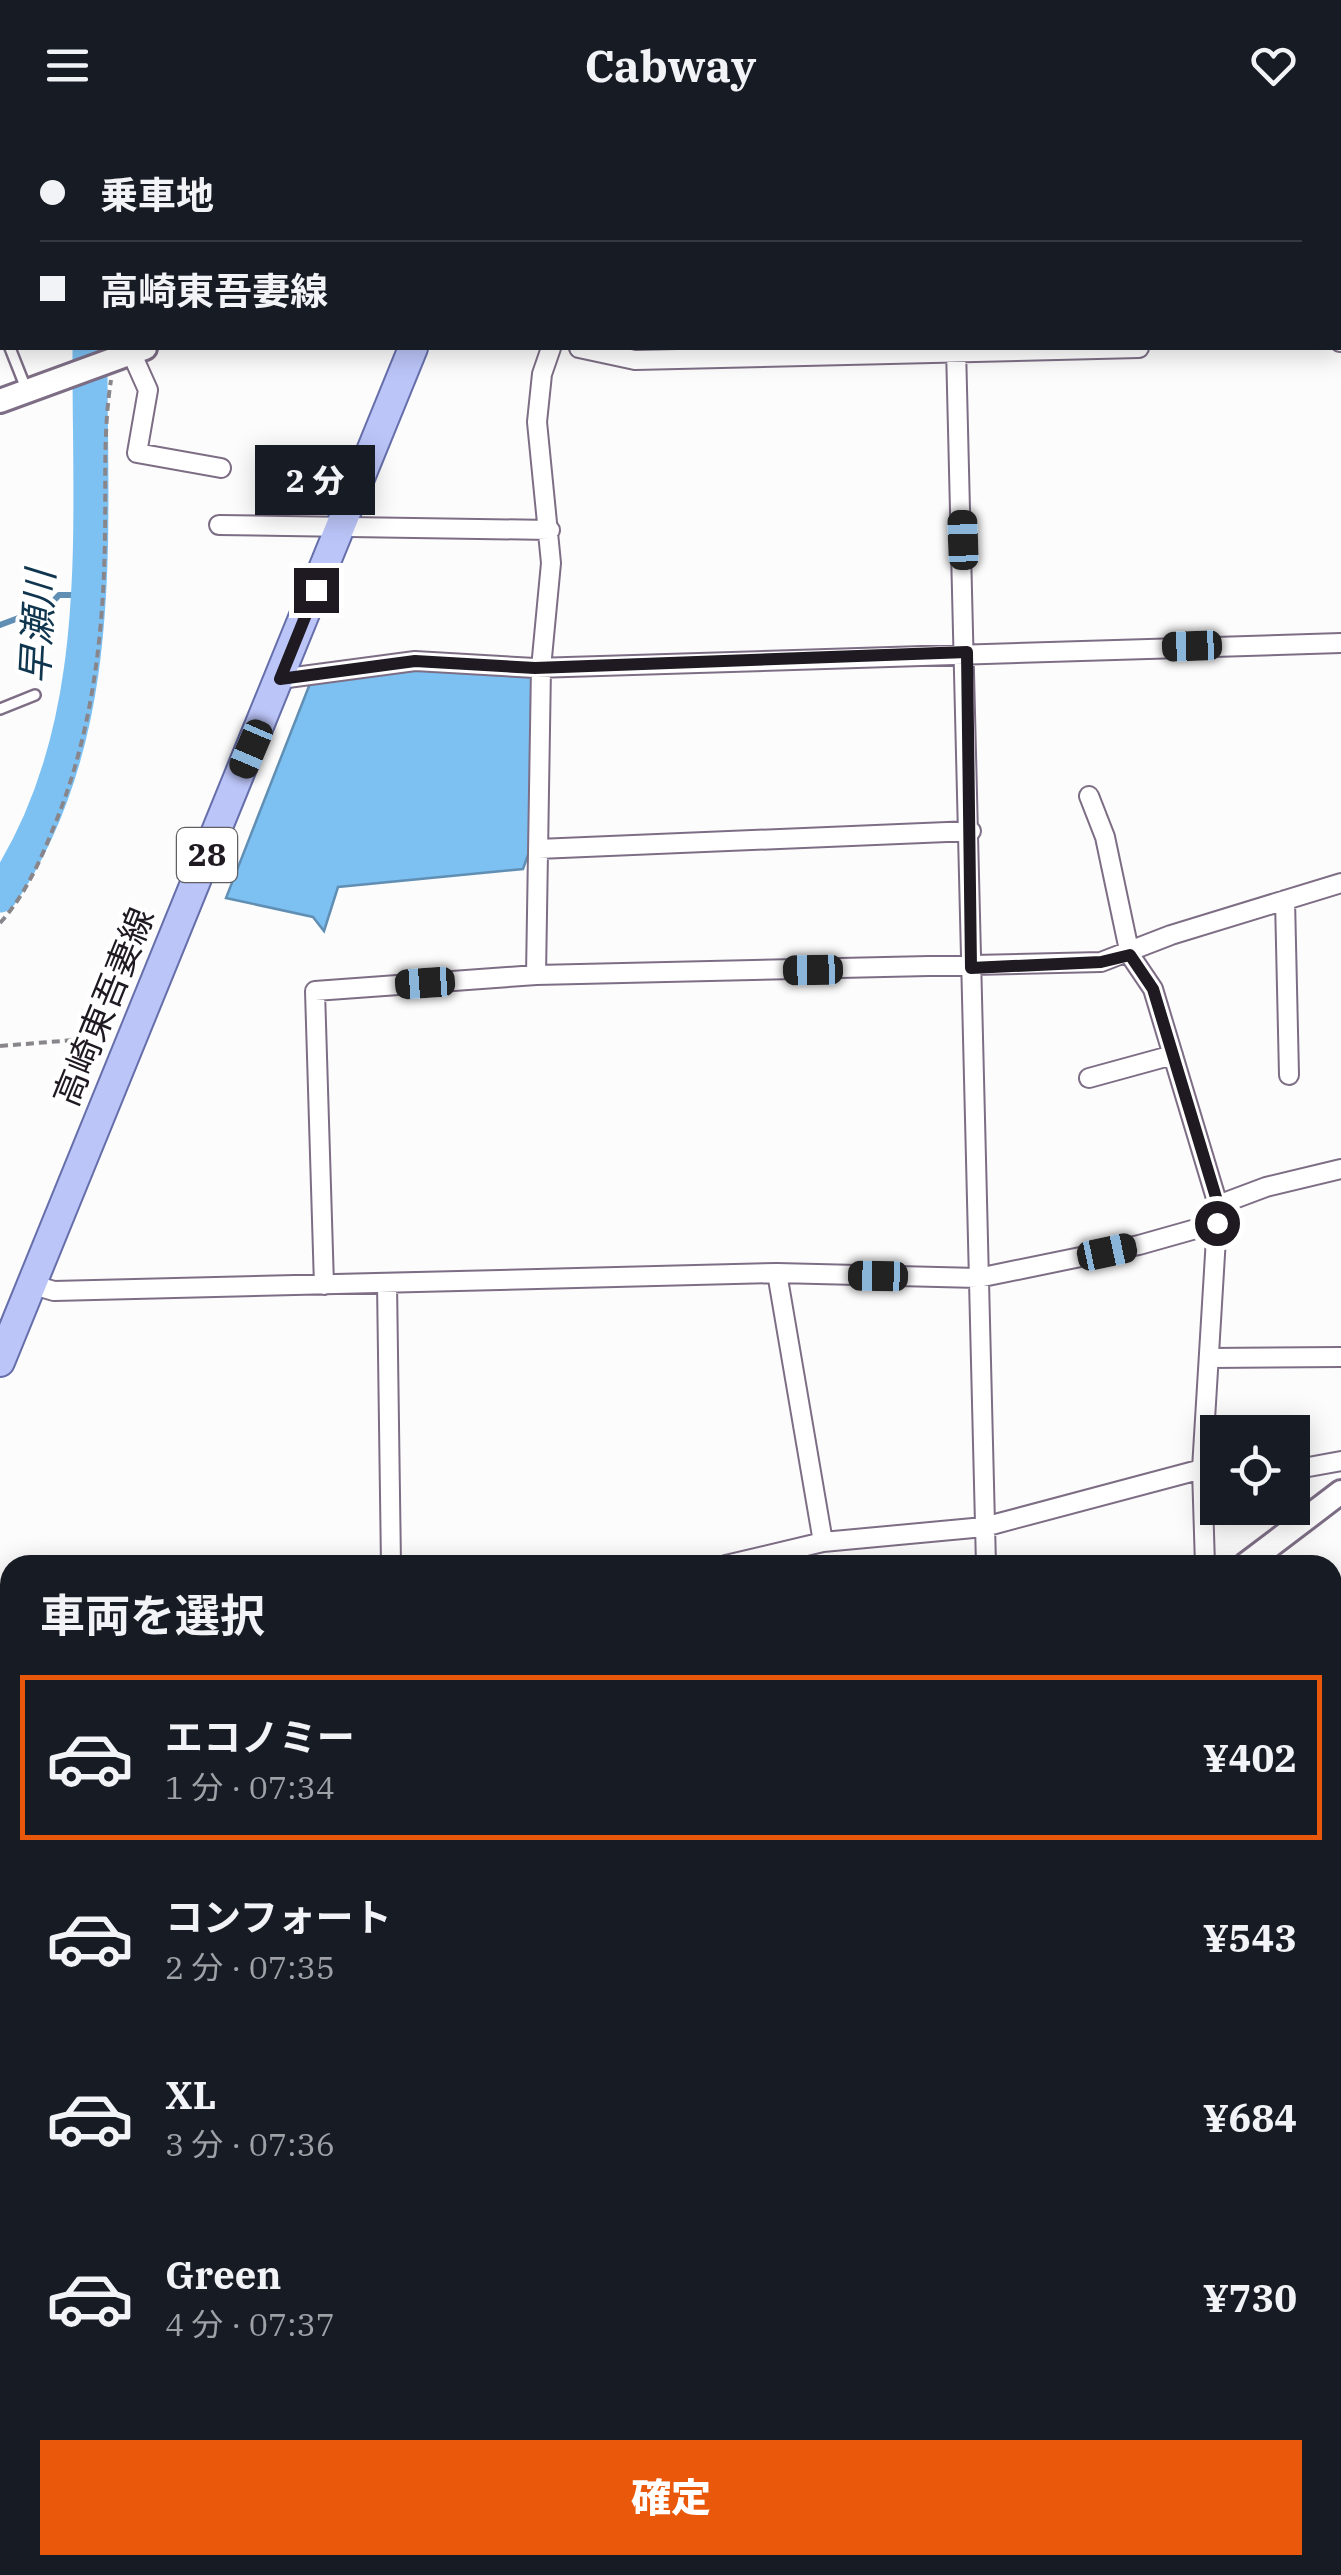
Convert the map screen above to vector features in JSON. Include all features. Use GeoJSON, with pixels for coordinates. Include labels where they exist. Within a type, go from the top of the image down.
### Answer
{"type":"FeatureCollection","features":[{"type":"Feature","properties":{"kind":"main road","name":"高崎東吾妻線"},"geometry":{"type":"LineString","coordinates":[[0,1362],[7,1330],[30,1284],[280,679],[411,350]]}},
{"type":"Feature","properties":{"kind":"street"},"geometry":{"type":"LineString","coordinates":[[0,401],[71,374],[108,368],[138,350],[148,390],[137,453],[221,468]]}},
{"type":"Feature","properties":{"kind":"street"},"geometry":{"type":"LineString","coordinates":[[536,975],[541,668],[550,530],[540,479],[537,422],[542,374],[550,350]]}},
{"type":"Feature","properties":{"kind":"street"},"geometry":{"type":"LineString","coordinates":[[588,350],[635,360],[956,350],[967,652],[985,1555]]}},
{"type":"Feature","properties":{"kind":"street"},"geometry":{"type":"LineString","coordinates":[[220,525],[340,530],[550,530]]}},
{"type":"Feature","properties":{"kind":"street"},"geometry":{"type":"LineString","coordinates":[[280,679],[415,661],[541,668],[1341,643]]}},
{"type":"Feature","properties":{"kind":"street"},"geometry":{"type":"LineString","coordinates":[[1088,796],[1105,838],[1130,955],[1153,989],[1218,1214],[1210,1415]]}},
{"type":"Feature","properties":{"kind":"street"},"geometry":{"type":"LineString","coordinates":[[538,849],[971,831]]}},
{"type":"Feature","properties":{"kind":"street"},"geometry":{"type":"LineString","coordinates":[[324,1285],[315,990],[536,975],[971,968],[1101,962],[1130,955],[1171,935],[1341,883]]}},
{"type":"Feature","properties":{"kind":"street"},"geometry":{"type":"LineString","coordinates":[[1285,900],[1289,1075]]}},
{"type":"Feature","properties":{"kind":"street"},"geometry":{"type":"LineString","coordinates":[[1089,1078],[1173,1055]]}},
{"type":"Feature","properties":{"kind":"street"},"geometry":{"type":"LineString","coordinates":[[30,1284],[54,1291],[777,1273],[978,1278],[1139,1245],[1218,1214],[1266,1187],[1341,1169]]}},
{"type":"Feature","properties":{"kind":"street"},"geometry":{"type":"LineString","coordinates":[[777,1273],[823,1542]]}},
{"type":"Feature","properties":{"kind":"street"},"geometry":{"type":"LineString","coordinates":[[387,1283],[391,1555]]}},
{"type":"Feature","properties":{"kind":"street"},"geometry":{"type":"LineString","coordinates":[[1209,1358],[1341,1358]]}},
{"type":"Feature","properties":{"kind":"street"},"geometry":{"type":"LineString","coordinates":[[1310,1467],[1341,1461]]}},
{"type":"Feature","properties":{"kind":"street"},"geometry":{"type":"LineString","coordinates":[[768,1555],[823,1542],[984,1527],[1200,1472]]}},
{"type":"Feature","properties":{"kind":"street"},"geometry":{"type":"LineString","coordinates":[[1258,1555],[1341,1492]]}},
{"type":"Feature","properties":{"kind":"street"},"geometry":{"type":"LineString","coordinates":[[1205,1555],[1206,1525]]}},
{"type":"Feature","properties":{"kind":"lane"},"geometry":{"type":"LineString","coordinates":[[11,350],[28,390]]}},
{"type":"Feature","properties":{"kind":"lane"},"geometry":{"type":"LineString","coordinates":[[0,709],[35,695]]}},
{"type":"Feature","properties":{"kind":"path"},"geometry":{"type":"LineString","coordinates":[[0,923],[34,875],[76,773],[90,714],[105,537],[108,368]]}},
{"type":"Feature","properties":{"kind":"path"},"geometry":{"type":"LineString","coordinates":[[0,1046],[86,1039],[122,1030]]}},
{"type":"Feature","properties":{"kind":"water"},"geometry":{"type":"Polygon","coordinates":[[[412,667],[532,673],[537,680],[533,841],[523,869],[338,887],[324,931],[313,917],[226,898],[311,681],[412,667]]]}},
{"type":"Feature","properties":{"kind":"waterway","name":"早瀬川"},"geometry":{"type":"LineString","coordinates":[[0,895],[35,833],[60,768],[77,700],[90,560],[90,350]]}},
{"type":"Feature","properties":{"kind":"waterway"},"geometry":{"type":"LineString","coordinates":[[0,625],[48,607],[59,595],[87,595]]}},
{"type":"Feature","properties":{"kind":"route"},"geometry":{"type":"LineString","coordinates":[[316,590],[280,679],[415,661],[458,660],[535,668],[967,652],[971,968],[1101,962],[1130,955],[1153,989],[1218,1204],[1217,1223]]}}]}
